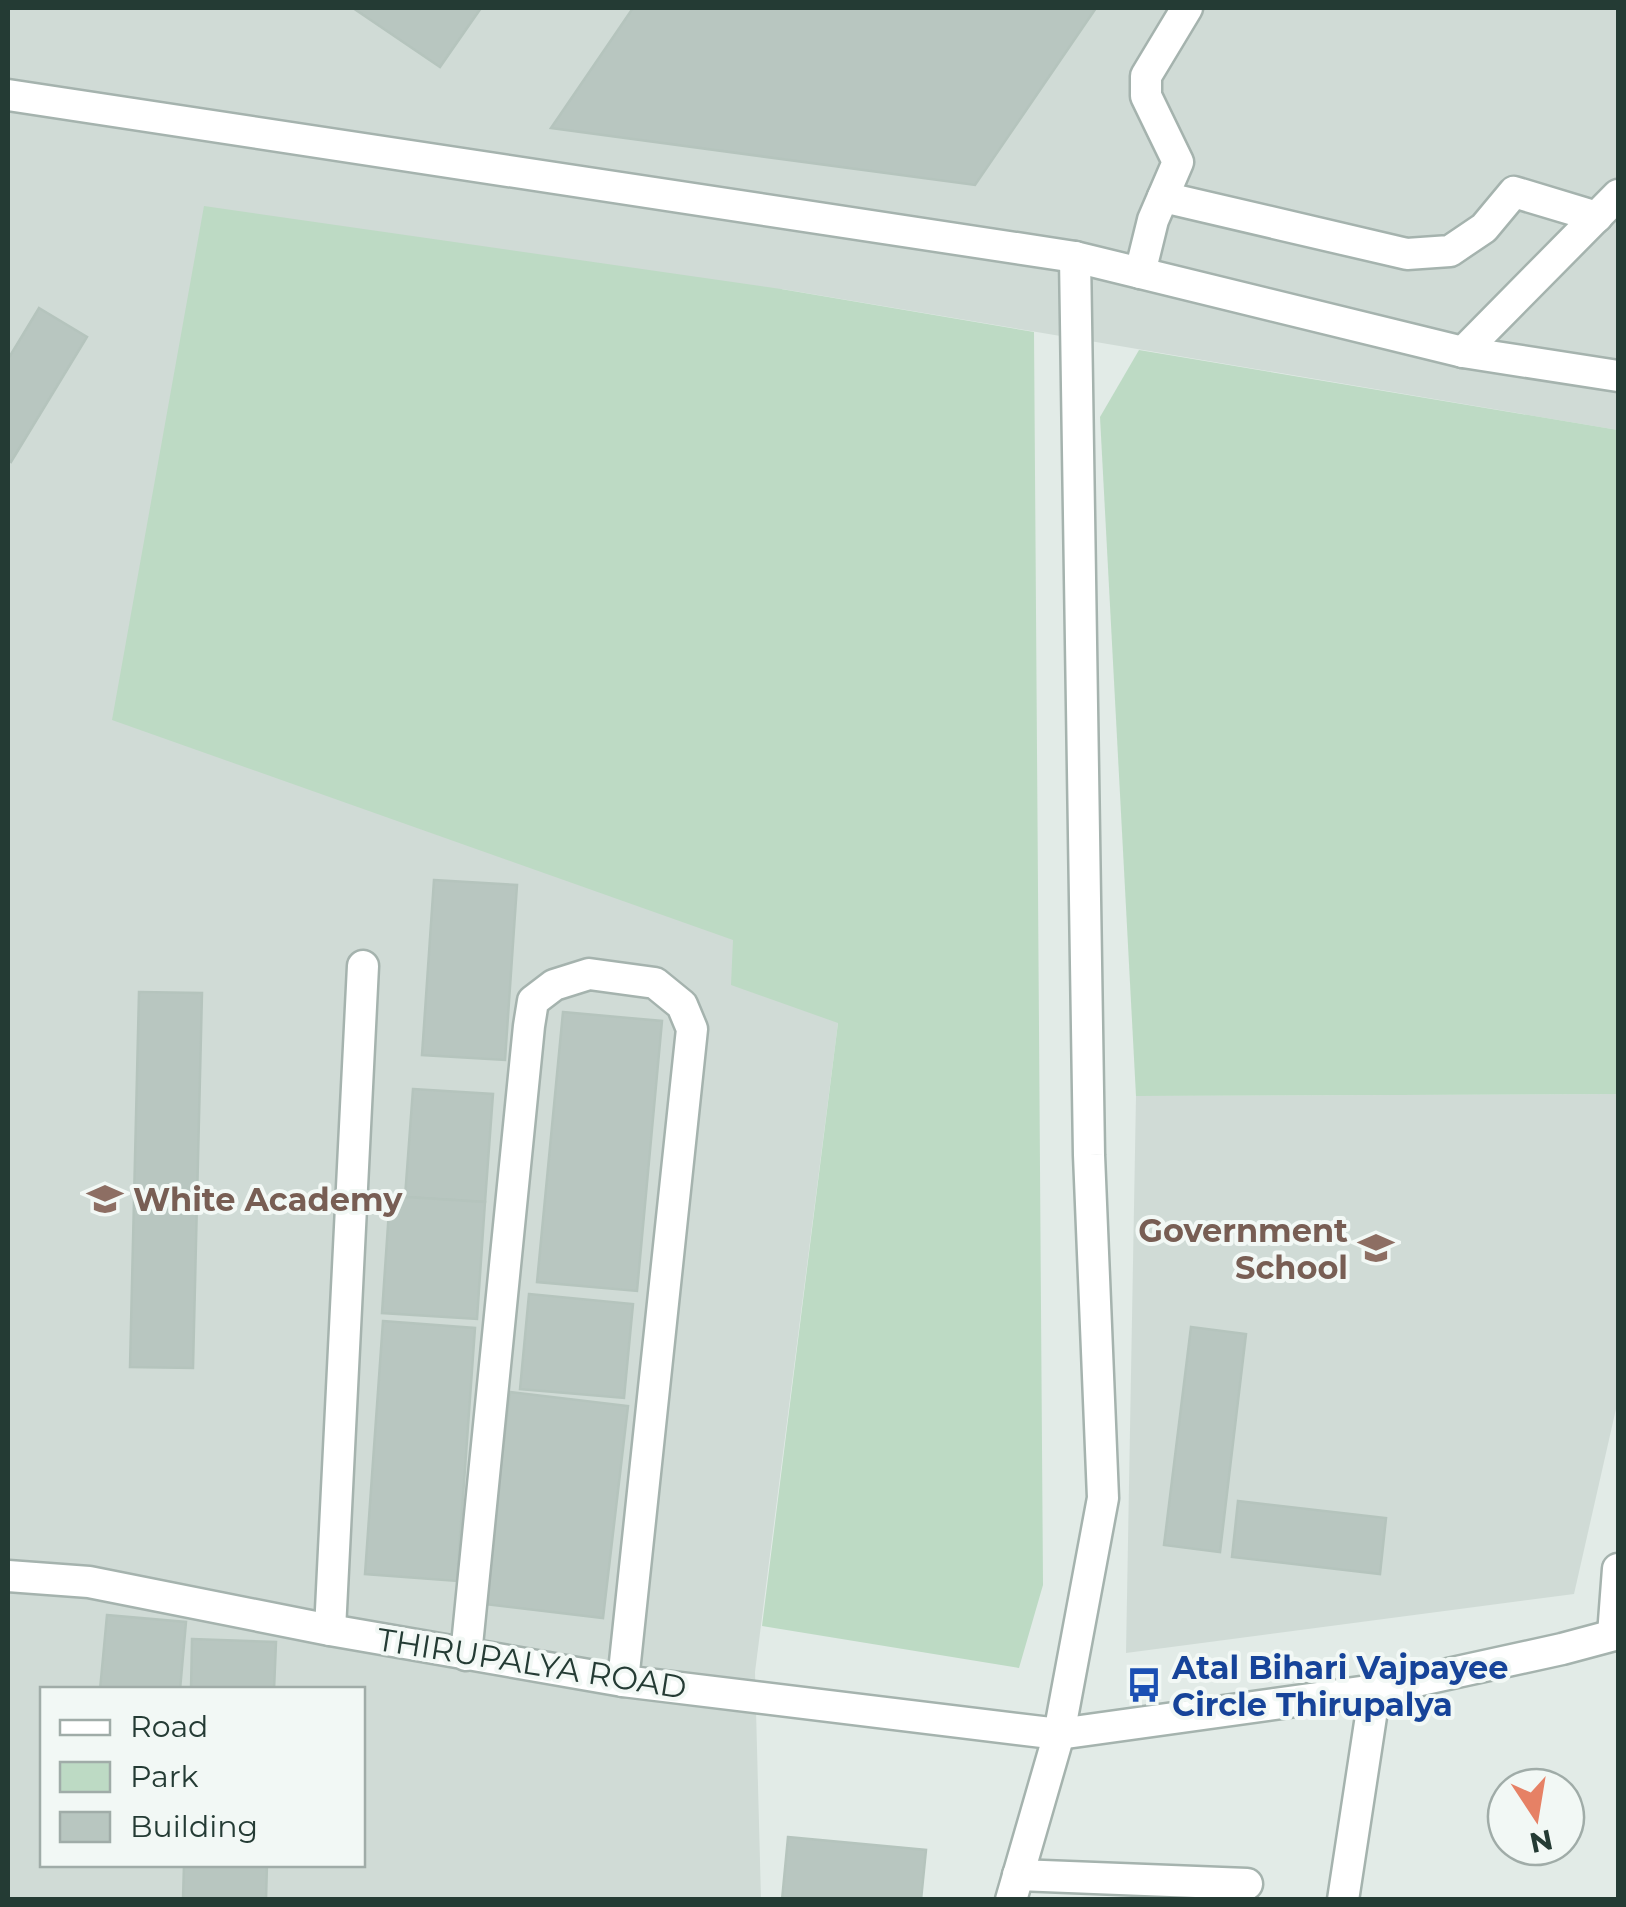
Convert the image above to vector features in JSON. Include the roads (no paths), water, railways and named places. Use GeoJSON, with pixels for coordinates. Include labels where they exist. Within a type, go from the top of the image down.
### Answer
{"type":"FeatureCollection","features":[{"type":"Feature","properties":{"kind":"street"},"geometry":{"type":"LineString","coordinates":[[1140,273],[1153,220],[1178,162],[1146,96],[1146,76],[1187,8]]}},
{"type":"Feature","properties":{"kind":"street"},"geometry":{"type":"LineString","coordinates":[[8,95],[1076,257],[1463,352],[1618,376]]}},
{"type":"Feature","properties":{"kind":"street"},"geometry":{"type":"LineString","coordinates":[[1163,198],[1407,254],[1450,251],[1484,228],[1514,192],[1597,216]]}},
{"type":"Feature","properties":{"kind":"street"},"geometry":{"type":"LineString","coordinates":[[1463,352],[1618,194]]}},
{"type":"Feature","properties":{"kind":"street"},"geometry":{"type":"LineString","coordinates":[[1076,257],[1089,1155],[1103,1498],[1060,1734],[1015,1887],[1248,1884]]}},
{"type":"Feature","properties":{"kind":"street"},"geometry":{"type":"LineString","coordinates":[[330,1630],[363,966]]}},
{"type":"Feature","properties":{"kind":"street"},"geometry":{"type":"LineString","coordinates":[[466,1655],[533,1001],[554,985],[589,974],[655,982],[682,1005],[692,1029],[624,1681]]}},
{"type":"Feature","properties":{"kind":"street"},"geometry":{"type":"LineString","coordinates":[[1616,1634],[1618,1568]]}},
{"type":"Feature","properties":{"kind":"street","name":"THIRUPALYA ROAD"},"geometry":{"type":"LineString","coordinates":[[8,1576],[89,1582],[330,1630],[624,1681],[1060,1734],[1375,1690],[1616,1634]]}},
{"type":"Feature","properties":{"kind":"street"},"geometry":{"type":"LineString","coordinates":[[1343,1900],[1375,1690]]}},
{"type":"Feature","properties":{"kind":"place","name":"White Academy"},"geometry":{"type":"Point","coordinates":[105,1199]}},
{"type":"Feature","properties":{"kind":"place","name":"Government School"},"geometry":{"type":"Point","coordinates":[1376,1248]}},
{"type":"Feature","properties":{"kind":"place","name":"Atal Bihari Vajpayee Circle Thirupalya"},"geometry":{"type":"Point","coordinates":[1144,1685]}}]}
